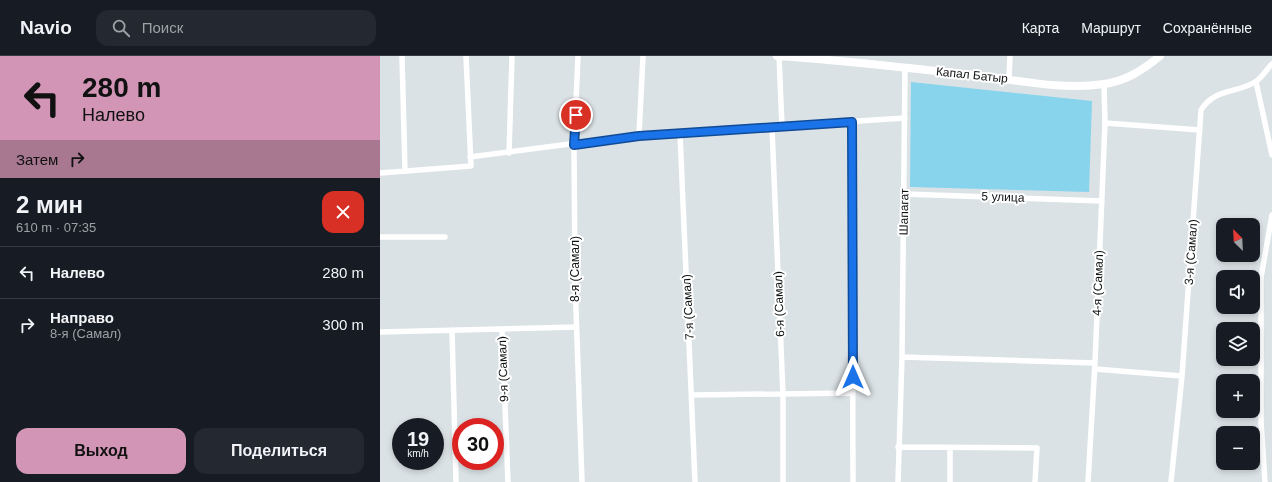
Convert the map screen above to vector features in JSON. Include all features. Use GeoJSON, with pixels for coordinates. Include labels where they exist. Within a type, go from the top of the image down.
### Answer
{"type":"FeatureCollection","features":[{"type":"Feature","properties":{"kind":"main road","name":"Капал Батыр"},"geometry":{"type":"LineString","coordinates":[[778,56],[1060,85],[1104,84],[1126,78],[1143,70],[1160,56]]}},
{"type":"Feature","properties":{"kind":"street"},"geometry":{"type":"LineString","coordinates":[[402,56],[405,171]]}},
{"type":"Feature","properties":{"kind":"street"},"geometry":{"type":"LineString","coordinates":[[380,173],[471,166],[466,56]]}},
{"type":"Feature","properties":{"kind":"street"},"geometry":{"type":"LineString","coordinates":[[509,153],[512,56]]}},
{"type":"Feature","properties":{"kind":"street","name":"8-я (Самал)"},"geometry":{"type":"LineString","coordinates":[[578,56],[574,145],[576,327],[582,482]]}},
{"type":"Feature","properties":{"kind":"street"},"geometry":{"type":"LineString","coordinates":[[639,136],[643,56]]}},
{"type":"Feature","properties":{"kind":"street"},"geometry":{"type":"LineString","coordinates":[[778,56],[782,126]]}},
{"type":"Feature","properties":{"kind":"street"},"geometry":{"type":"LineString","coordinates":[[1009,79],[1010,56]]}},
{"type":"Feature","properties":{"kind":"street"},"geometry":{"type":"LineString","coordinates":[[1272,64],[1256,82],[1272,155]]}},
{"type":"Feature","properties":{"kind":"street","name":"Шапагат"},"geometry":{"type":"LineString","coordinates":[[898,482],[902,357],[905,68]]}},
{"type":"Feature","properties":{"kind":"street","name":"3-я (Самал)"},"geometry":{"type":"LineString","coordinates":[[1171,482],[1182,376],[1201,110],[1207,101],[1216,95],[1256,82]]}},
{"type":"Feature","properties":{"kind":"street","name":"4-я (Самал)"},"geometry":{"type":"LineString","coordinates":[[1088,482],[1095,366],[1102,201],[1105,123],[1104,84]]}},
{"type":"Feature","properties":{"kind":"street"},"geometry":{"type":"LineString","coordinates":[[470,157],[639,136],[905,118]]}},
{"type":"Feature","properties":{"kind":"street"},"geometry":{"type":"LineString","coordinates":[[852,122],[854,482]]}},
{"type":"Feature","properties":{"kind":"street"},"geometry":{"type":"LineString","coordinates":[[1105,123],[1200,130]]}},
{"type":"Feature","properties":{"kind":"street","name":"6-я (Самал)"},"geometry":{"type":"LineString","coordinates":[[772,127],[783,395],[783,482]]}},
{"type":"Feature","properties":{"kind":"street","name":"7-я (Самал)"},"geometry":{"type":"LineString","coordinates":[[680,133],[695,482]]}},
{"type":"Feature","properties":{"kind":"street","name":"5 улица"},"geometry":{"type":"LineString","coordinates":[[904,194],[1102,201]]}},
{"type":"Feature","properties":{"kind":"street"},"geometry":{"type":"LineString","coordinates":[[1265,482],[1261,422],[1261,277],[1272,215]]}},
{"type":"Feature","properties":{"kind":"street"},"geometry":{"type":"LineString","coordinates":[[380,237],[445,237]]}},
{"type":"Feature","properties":{"kind":"street"},"geometry":{"type":"LineString","coordinates":[[380,332],[576,327]]}},
{"type":"Feature","properties":{"kind":"street","name":"9-я (Самал)"},"geometry":{"type":"LineString","coordinates":[[502,329],[508,482]]}},
{"type":"Feature","properties":{"kind":"street"},"geometry":{"type":"LineString","coordinates":[[452,330],[456,482]]}},
{"type":"Feature","properties":{"kind":"street"},"geometry":{"type":"LineString","coordinates":[[902,357],[1095,366],[1182,376]]}},
{"type":"Feature","properties":{"kind":"street"},"geometry":{"type":"LineString","coordinates":[[692,395],[853,393]]}},
{"type":"Feature","properties":{"kind":"street"},"geometry":{"type":"LineString","coordinates":[[898,447],[1037,448],[1035,482]]}},
{"type":"Feature","properties":{"kind":"street"},"geometry":{"type":"LineString","coordinates":[[950,448],[950,482]]}},
{"type":"Feature","properties":{"kind":"shaded area"},"geometry":{"type":"Polygon","coordinates":[[[911,82],[1092,101],[1089,192],[910,187],[911,82]]]}},
{"type":"Feature","properties":{"kind":"route"},"geometry":{"type":"LineString","coordinates":[[576,115],[574,145],[639,136],[852,122],[853,377]]}}]}
